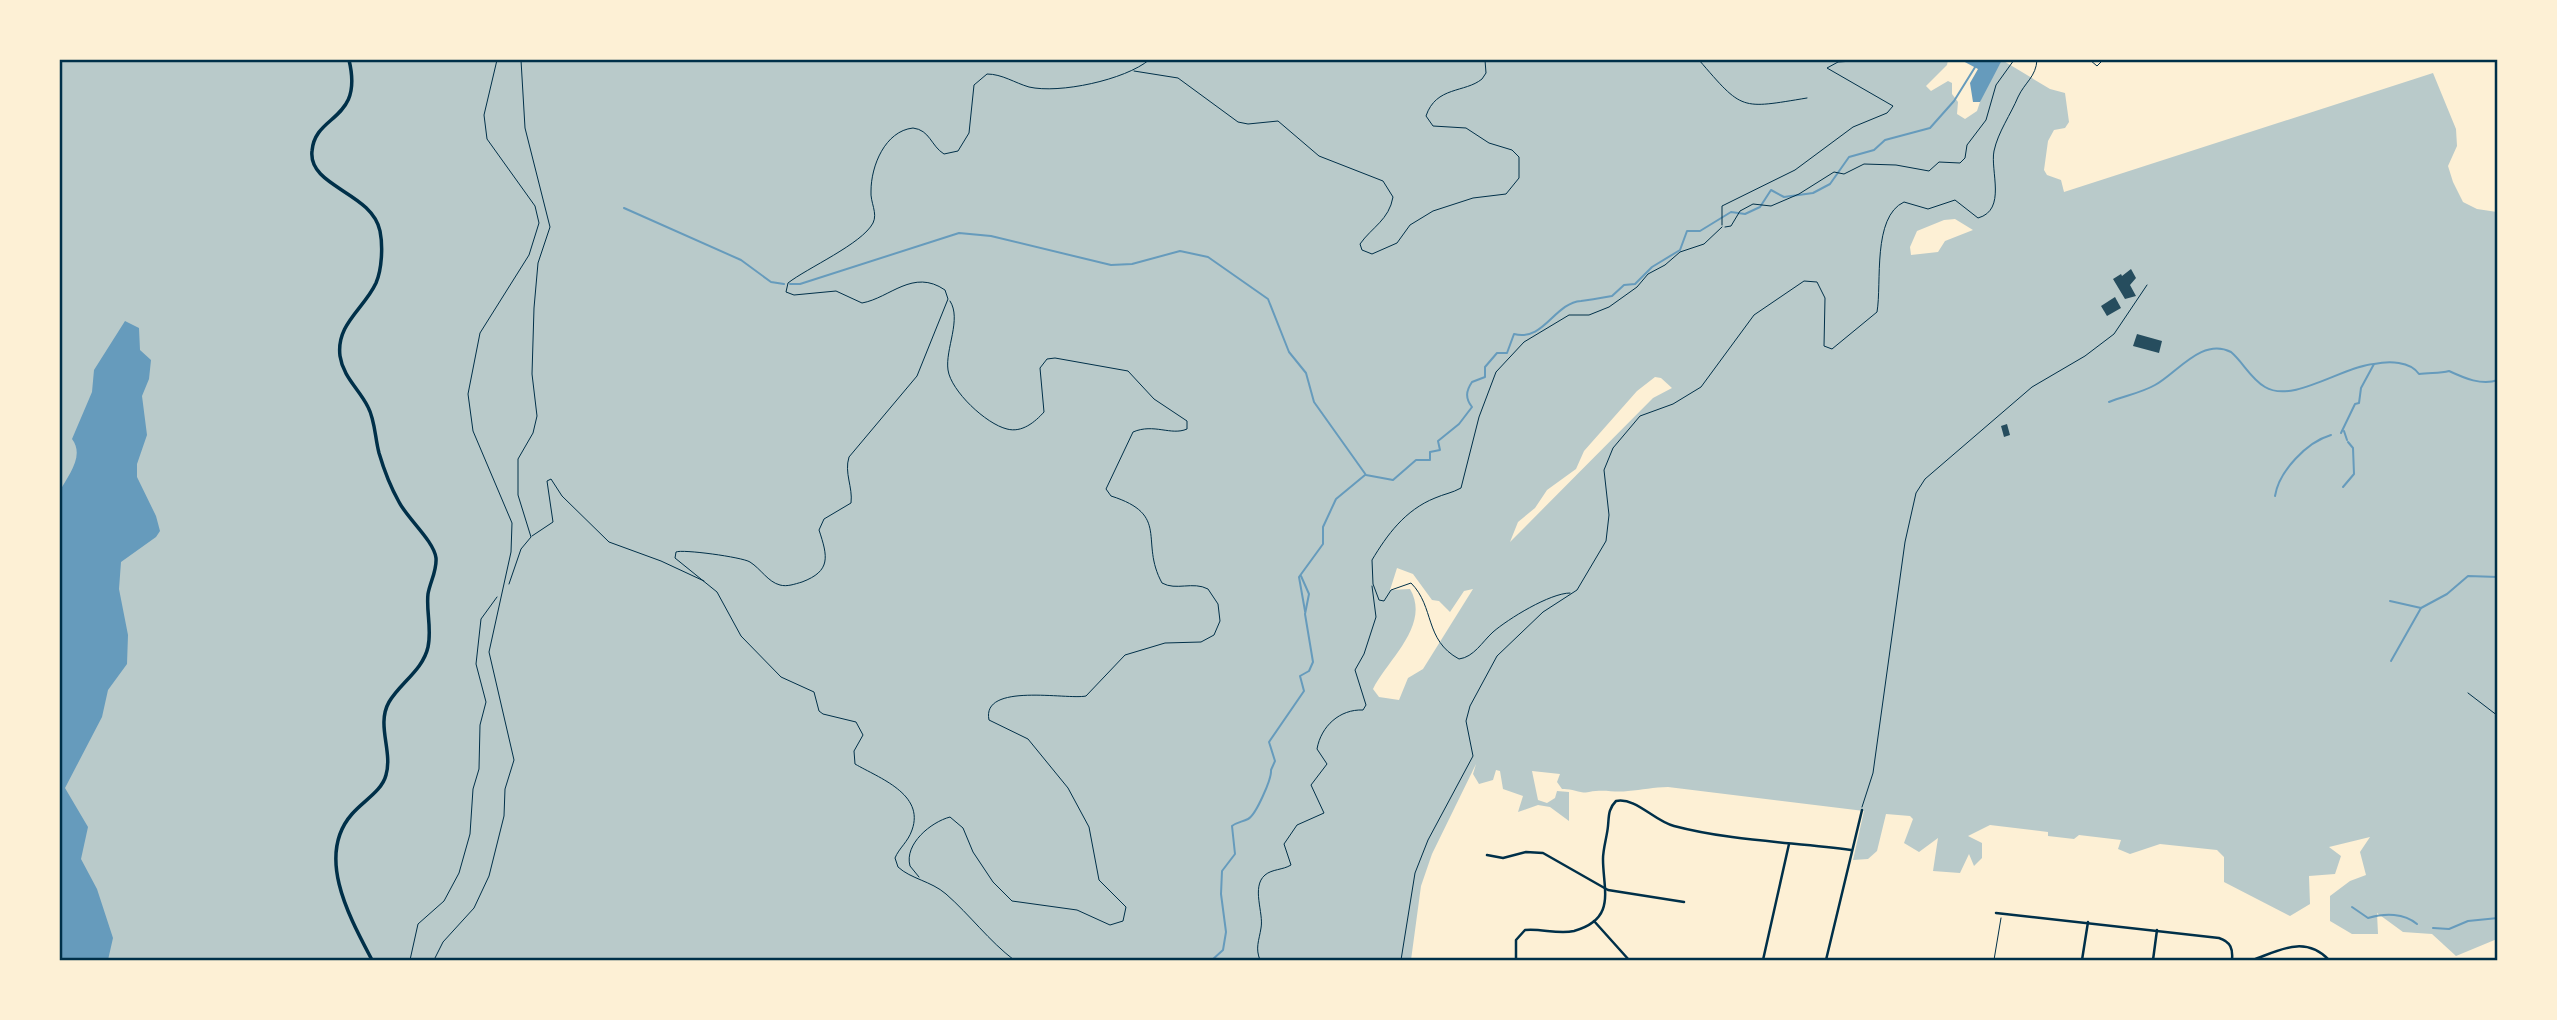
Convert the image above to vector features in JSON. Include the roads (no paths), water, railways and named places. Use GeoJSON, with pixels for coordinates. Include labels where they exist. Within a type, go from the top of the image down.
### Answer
{"type":"FeatureCollection","features":[{"type":"Feature","properties":{"kind":"main road"},"geometry":{"type":"LineString","coordinates":[[349,60],[353,74],[349,101],[316,138],[312,150],[314,164],[321,176],[369,208],[376,219],[381,240],[376,283],[349,320],[340,345],[340,358],[343,370],[369,409],[388,481],[408,518],[431,545],[436,559],[429,592],[428,649],[420,666],[390,701],[384,715],[388,761],[385,778],[347,820],[335,848],[340,882],[372,961]]}},
{"type":"Feature","properties":{"kind":"street"},"geometry":{"type":"LineString","coordinates":[[1516,961],[1516,940],[1525,930],[1569,932],[1594,921],[1608,890],[1603,857],[1609,811],[1616,801],[1628,801],[1664,823],[1696,832],[1851,850]]}},
{"type":"Feature","properties":{"kind":"street"},"geometry":{"type":"LineString","coordinates":[[1826,961],[1862,810]]}},
{"type":"Feature","properties":{"kind":"street"},"geometry":{"type":"LineString","coordinates":[[1763,961],[1790,843]]}},
{"type":"Feature","properties":{"kind":"street"},"geometry":{"type":"LineString","coordinates":[[1487,855],[1503,858],[1526,852],[1543,853],[1608,890],[1684,902]]}},
{"type":"Feature","properties":{"kind":"street"},"geometry":{"type":"LineString","coordinates":[[1996,913],[2219,938],[2233,950],[2233,960]]}},
{"type":"Feature","properties":{"kind":"street"},"geometry":{"type":"LineString","coordinates":[[1594,921],[1629,961]]}},
{"type":"Feature","properties":{"kind":"street"},"geometry":{"type":"LineString","coordinates":[[2082,961],[2088,922]]}},
{"type":"Feature","properties":{"kind":"street"},"geometry":{"type":"LineString","coordinates":[[2153,961],[2157,930]]}},
{"type":"Feature","properties":{"kind":"street"},"geometry":{"type":"LineString","coordinates":[[2253,961],[2278,949],[2301,946],[2314,949],[2329,961]]}},
{"type":"Feature","properties":{"kind":"lane"},"geometry":{"type":"LineString","coordinates":[[434,961],[440,945],[468,916],[492,867],[504,816],[505,789],[514,753],[489,652],[504,589],[512,523],[473,431],[469,412],[468,379],[480,333],[529,255],[539,223],[535,206],[487,139],[484,115],[497,60]]}},
{"type":"Feature","properties":{"kind":"lane"},"geometry":{"type":"LineString","coordinates":[[1862,810],[1873,773],[1903,555],[1916,494],[1925,479],[2032,387],[2085,356],[2114,334],[2147,285]]}},
{"type":"Feature","properties":{"kind":"water"},"geometry":{"type":"Polygon","coordinates":[[[1961,60],[2002,60],[1980,102],[1973,102],[1970,83],[1978,69],[1961,60]]]}},
{"type":"Feature","properties":{"kind":"water"},"geometry":{"type":"Polygon","coordinates":[[[125,321],[139,328],[140,350],[151,360],[149,379],[142,396],[147,435],[137,464],[137,477],[156,516],[160,531],[156,537],[121,562],[119,589],[128,635],[127,664],[108,690],[102,717],[65,788],[88,827],[81,859],[97,889],[113,938],[108,960],[60,960],[60,491],[76,459],[76,445],[72,439],[92,392],[94,370],[125,321]]]}},
{"type":"Feature","properties":{"kind":"waterway"},"geometry":{"type":"LineString","coordinates":[[790,284],[800,284],[959,233],[991,236],[1111,265],[1132,264],[1180,251],[1208,257],[1268,299],[1289,352],[1306,373],[1314,402],[1366,475],[1393,480],[1416,460],[1430,460],[1430,452],[1440,450],[1438,441],[1459,424],[1472,407],[1468,401],[1468,388],[1472,382],[1485,377],[1485,367],[1497,353],[1507,353],[1514,334],[1524,335],[1541,328],[1572,303],[1612,296],[1624,285],[1635,284],[1652,267],[1680,250],[1687,231],[1700,231],[1731,212],[1745,214],[1760,207],[1771,190],[1784,197],[1813,193],[1830,184],[1849,157],[1874,150],[1885,140],[1930,128],[1954,101],[1977,64]]}},
{"type":"Feature","properties":{"kind":"waterway"},"geometry":{"type":"LineString","coordinates":[[624,208],[741,260],[771,282],[784,284]]}},
{"type":"Feature","properties":{"kind":"waterway"},"geometry":{"type":"LineString","coordinates":[[2109,402],[2155,385],[2190,358],[2210,349],[2231,352],[2260,383],[2276,391],[2304,388],[2374,364]]}},
{"type":"Feature","properties":{"kind":"waterway"},"geometry":{"type":"LineString","coordinates":[[2341,433],[2355,404],[2359,403],[2361,388],[2374,364],[2405,364],[2419,374],[2449,371],[2479,382],[2498,380]]}},
{"type":"Feature","properties":{"kind":"waterway"},"geometry":{"type":"LineString","coordinates":[[2344,431],[2347,440]]}},
{"type":"Feature","properties":{"kind":"waterway"},"geometry":{"type":"LineString","coordinates":[[2275,496],[2282,477],[2296,459],[2313,444],[2331,435]]}},
{"type":"Feature","properties":{"kind":"waterway"},"geometry":{"type":"LineString","coordinates":[[2343,487],[2354,474],[2353,448],[2348,442]]}},
{"type":"Feature","properties":{"kind":"waterway"},"geometry":{"type":"LineString","coordinates":[[1305,611],[1299,577],[1323,544],[1323,527],[1336,499],[1365,475]]}},
{"type":"Feature","properties":{"kind":"waterway"},"geometry":{"type":"LineString","coordinates":[[1212,960],[1223,950],[1226,932],[1221,894],[1222,871],[1235,854],[1232,826],[1248,819],[1259,804],[1275,761],[1269,742],[1304,691],[1300,676],[1309,671],[1313,662],[1305,614],[1309,594],[1301,576]]}},
{"type":"Feature","properties":{"kind":"waterway"},"geometry":{"type":"LineString","coordinates":[[2390,601],[2421,608],[2447,594],[2468,576],[2498,577]]}},
{"type":"Feature","properties":{"kind":"waterway"},"geometry":{"type":"LineString","coordinates":[[2391,661],[2421,608]]}},
{"type":"Feature","properties":{"kind":"waterway"},"geometry":{"type":"LineString","coordinates":[[2352,907],[2368,918],[2394,915],[2417,924]]}},
{"type":"Feature","properties":{"kind":"waterway"},"geometry":{"type":"LineString","coordinates":[[2433,928],[2449,929],[2468,921],[2498,918]]}}]}
